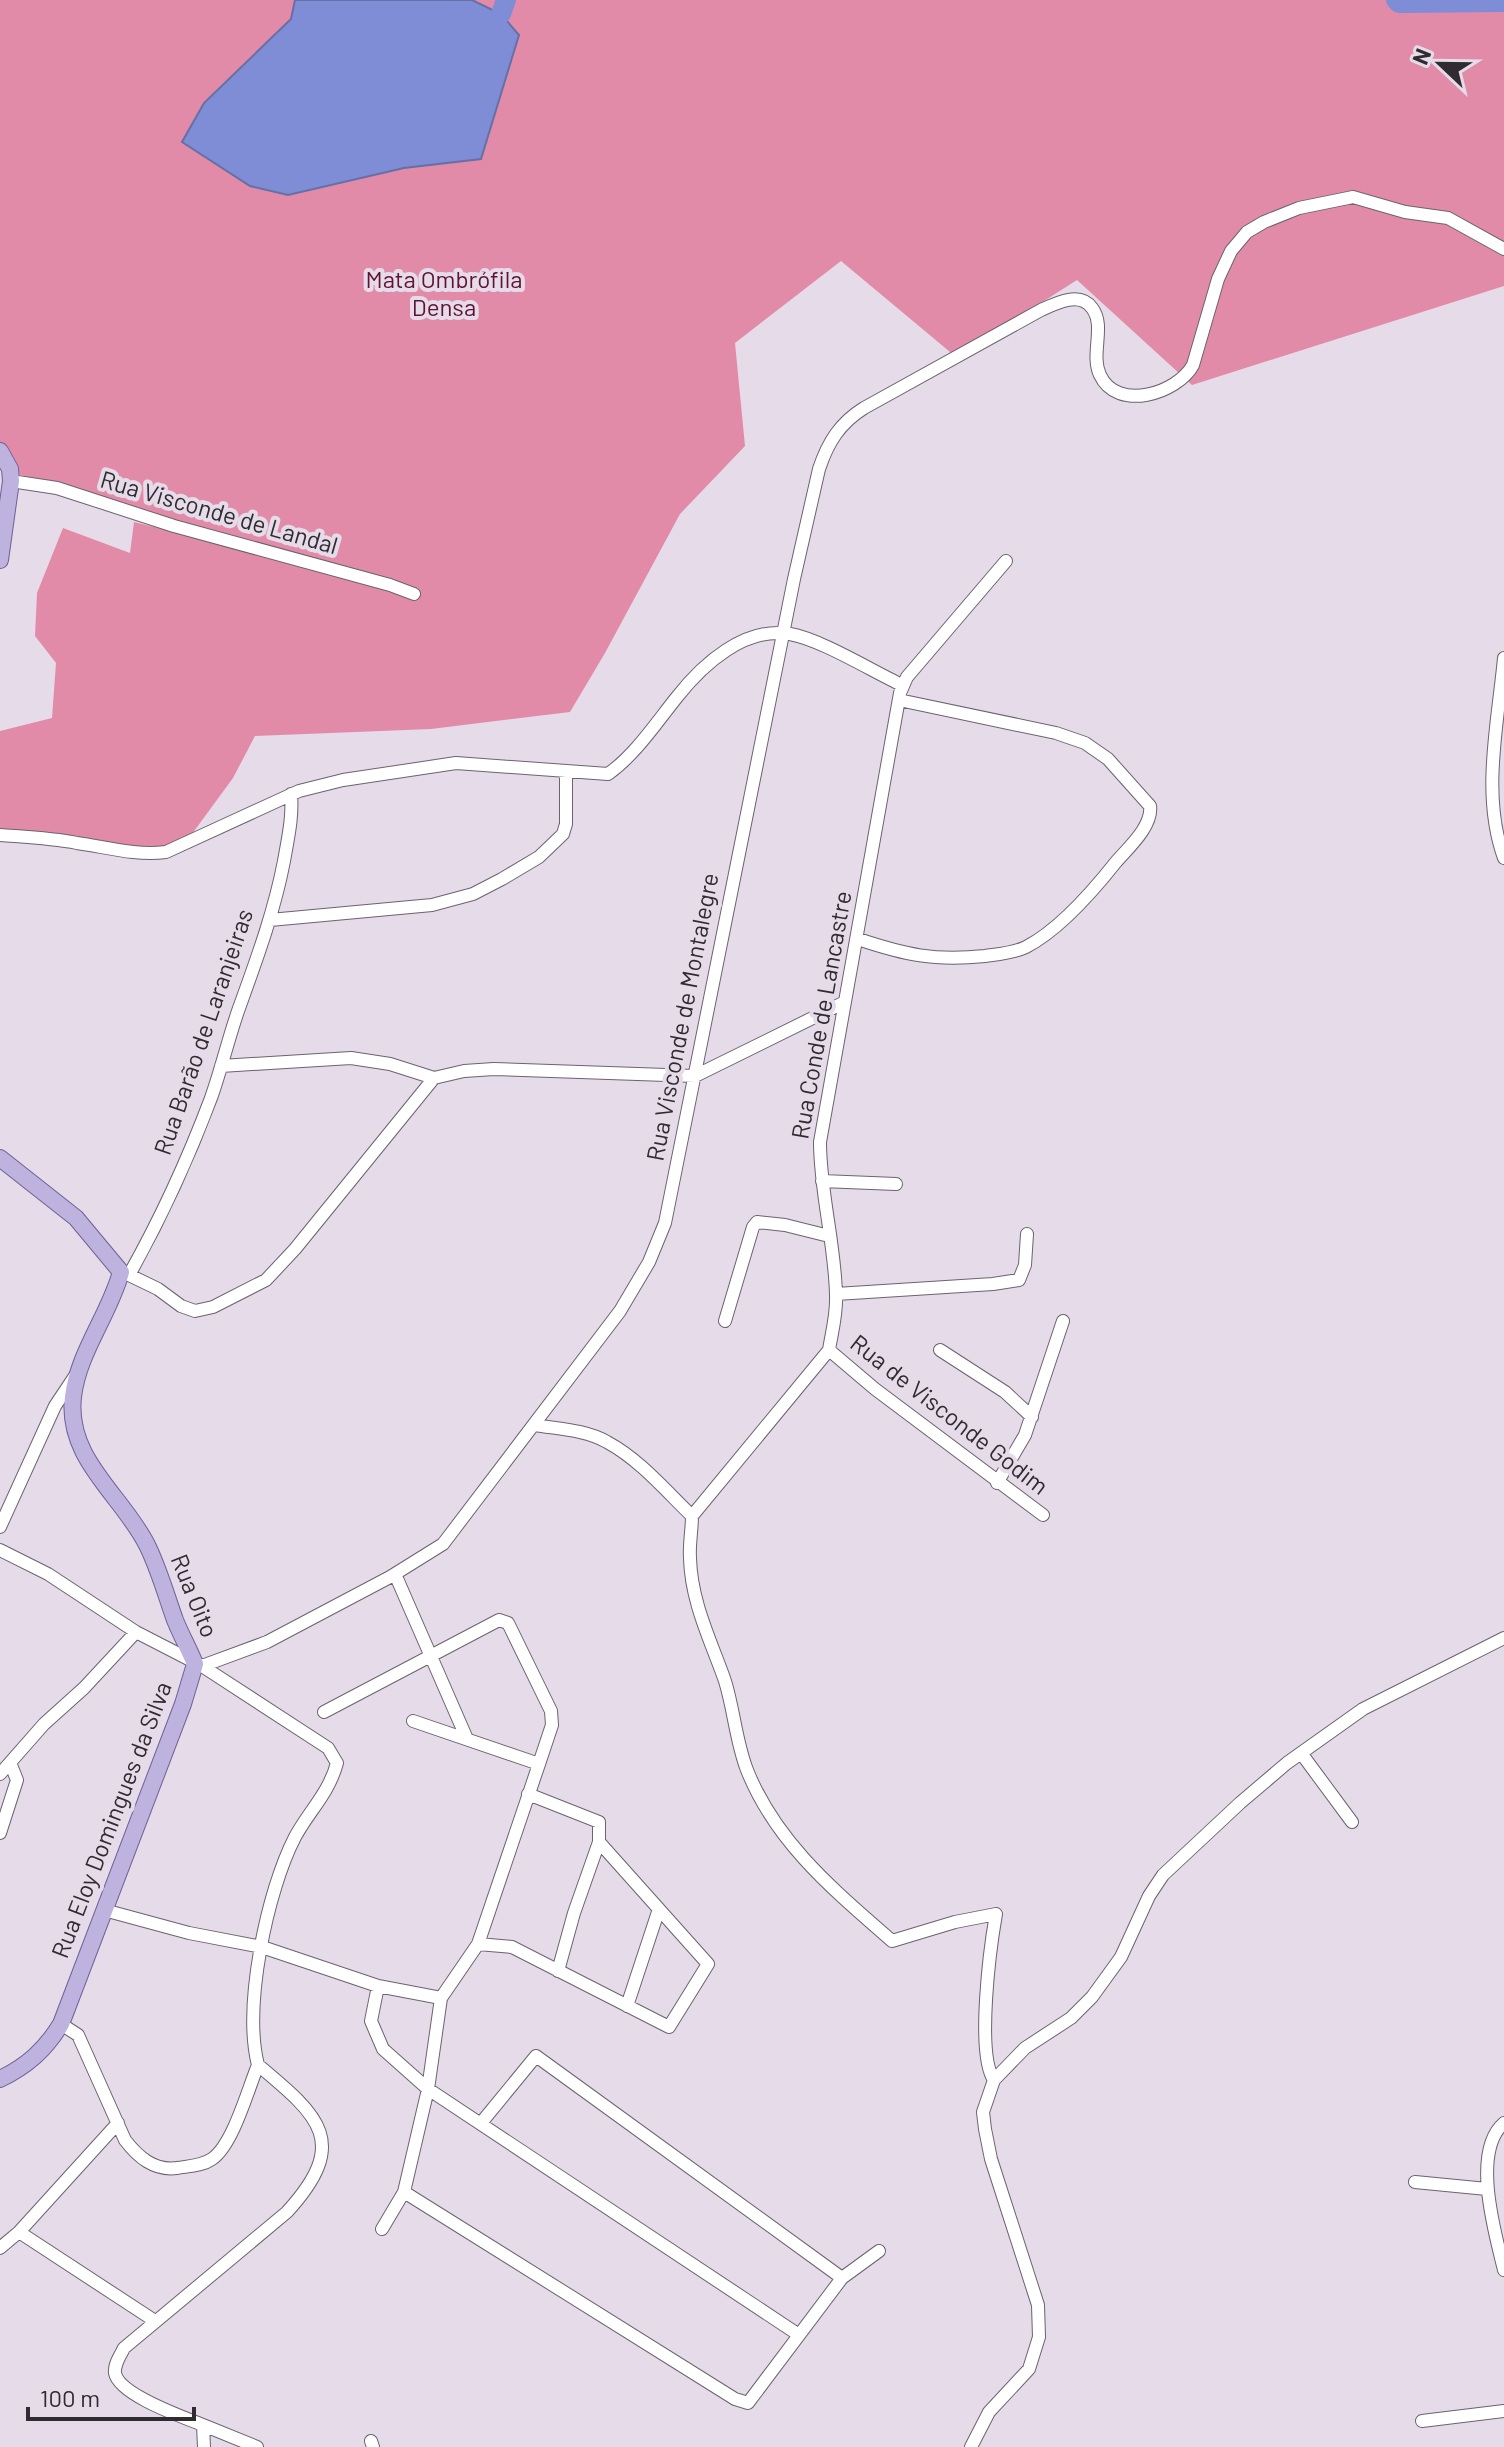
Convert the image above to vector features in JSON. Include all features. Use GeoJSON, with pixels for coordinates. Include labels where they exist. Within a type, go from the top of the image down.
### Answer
{"type":"FeatureCollection","features":[{"type":"Feature","properties":{"kind":"main road"},"geometry":{"type":"LineString","coordinates":[[0,451],[10,469],[11,481],[0,560]]}},
{"type":"Feature","properties":{"kind":"main road"},"geometry":{"type":"LineString","coordinates":[[0,1158],[76,1218],[125,1273]]}},
{"type":"Feature","properties":{"kind":"main road","name":"Rua Barão de Laranjeiras"},"geometry":{"type":"LineString","coordinates":[[79,1371],[125,1273]]}},
{"type":"Feature","properties":{"kind":"main road","name":"Rua Oito"},"geometry":{"type":"LineString","coordinates":[[79,1371],[72,1411],[75,1438],[91,1467],[131,1518],[148,1546],[176,1623],[199,1665]]}},
{"type":"Feature","properties":{"kind":"main road","name":"Rua Eloy Domingues da Silva"},"geometry":{"type":"LineString","coordinates":[[0,2079],[24,2067],[49,2045],[61,2024],[199,1665]]}},
{"type":"Feature","properties":{"kind":"street","name":"Rua Visconde de Montalegre"},"geometry":{"type":"LineString","coordinates":[[199,1665],[267,1642],[395,1574],[443,1544],[620,1311],[658,1246],[819,469],[824,453],[840,427],[864,408],[1064,300],[1082,301],[1091,305],[1095,312],[1097,367],[1105,382],[1120,392],[1135,395],[1169,388],[1188,373],[1196,356],[1218,279],[1231,251],[1247,232],[1281,214],[1316,203],[1353,197],[1405,212],[1448,218],[1504,249]]}},
{"type":"Feature","properties":{"kind":"street","name":"Rua Visconde de Landal"},"geometry":{"type":"LineString","coordinates":[[11,481],[57,488],[174,526],[414,594]]}},
{"type":"Feature","properties":{"kind":"street","name":"Rua Conde de Lancastre"},"geometry":{"type":"LineString","coordinates":[[829,1350],[836,1294],[820,1142],[902,685],[1006,561]]}},
{"type":"Feature","properties":{"kind":"street"},"geometry":{"type":"LineString","coordinates":[[0,835],[39,837],[138,853],[157,853],[166,852],[291,794],[343,780],[456,763],[608,774],[623,762],[712,659],[768,634],[784,633],[807,639],[902,685]]}},
{"type":"Feature","properties":{"kind":"street"},"geometry":{"type":"LineString","coordinates":[[1504,658],[1492,792],[1495,829],[1504,858]]}},
{"type":"Feature","properties":{"kind":"street"},"geometry":{"type":"LineString","coordinates":[[858,939],[908,955],[931,958],[995,955],[1023,948],[1046,934],[1082,900],[1140,832],[1151,813],[1150,806],[1122,773],[1085,743],[1040,730],[899,700]]}},
{"type":"Feature","properties":{"kind":"street"},"geometry":{"type":"LineString","coordinates":[[270,920],[376,912],[453,900],[502,879],[556,844],[565,829],[566,772]]}},
{"type":"Feature","properties":{"kind":"street","name":"Rua Barão de Laranjeiras"},"geometry":{"type":"LineString","coordinates":[[125,1273],[180,1174],[221,1066],[270,920],[290,831],[291,794]]}},
{"type":"Feature","properties":{"kind":"street"},"geometry":{"type":"LineString","coordinates":[[221,1066],[351,1058],[390,1064],[434,1078],[464,1071],[494,1069],[695,1076],[843,1003]]}},
{"type":"Feature","properties":{"kind":"street"},"geometry":{"type":"LineString","coordinates":[[125,1273],[158,1289],[176,1304],[195,1311],[213,1307],[266,1280],[295,1249],[434,1078]]}},
{"type":"Feature","properties":{"kind":"street"},"geometry":{"type":"LineString","coordinates":[[822,1181],[896,1184]]}},
{"type":"Feature","properties":{"kind":"street"},"geometry":{"type":"LineString","coordinates":[[725,1321],[757,1222],[829,1236]]}},
{"type":"Feature","properties":{"kind":"street"},"geometry":{"type":"LineString","coordinates":[[836,1294],[1019,1280],[1025,1265],[1027,1234]]}},
{"type":"Feature","properties":{"kind":"street"},"geometry":{"type":"LineString","coordinates":[[997,1483],[1013,1459],[1032,1417],[1063,1321]]}},
{"type":"Feature","properties":{"kind":"street"},"geometry":{"type":"LineString","coordinates":[[829,1350],[692,1516],[690,1558],[693,1587],[704,1628],[726,1686],[740,1748],[759,1797],[798,1854],[819,1877],[892,1941],[955,1922],[996,1914],[985,2037],[985,2059],[994,2080]]}},
{"type":"Feature","properties":{"kind":"street","name":"Rua de Visconde Godim"},"geometry":{"type":"LineString","coordinates":[[829,1350],[875,1389],[1043,1515]]}},
{"type":"Feature","properties":{"kind":"street"},"geometry":{"type":"LineString","coordinates":[[940,1350],[1005,1392],[1032,1417]]}},
{"type":"Feature","properties":{"kind":"street","name":"Rua Barão de Laranjeiras"},"geometry":{"type":"LineString","coordinates":[[0,1527],[55,1406],[67,1384],[79,1371]]}},
{"type":"Feature","properties":{"kind":"street"},"geometry":{"type":"LineString","coordinates":[[535,1425],[578,1432],[607,1442],[629,1457],[692,1516]]}},
{"type":"Feature","properties":{"kind":"street","name":"Rua Eloy Domingues da Silva"},"geometry":{"type":"LineString","coordinates":[[0,1550],[48,1574],[136,1632],[199,1665]]}},
{"type":"Feature","properties":{"kind":"street"},"geometry":{"type":"LineString","coordinates":[[395,1574],[467,1739]]}},
{"type":"Feature","properties":{"kind":"street"},"geometry":{"type":"LineString","coordinates":[[324,1712],[499,1620],[508,1623],[551,1711],[552,1725],[478,1944],[441,1998],[428,2089],[404,2192],[382,2229]]}},
{"type":"Feature","properties":{"kind":"street"},"geometry":{"type":"LineString","coordinates":[[0,1774],[44,1724],[84,1688],[136,1632]]}},
{"type":"Feature","properties":{"kind":"street"},"geometry":{"type":"LineString","coordinates":[[971,2447],[989,2412],[1029,2369],[1040,2328],[1038,2305],[991,2159],[985,2129],[983,2112],[994,2080],[1019,2053],[1071,2018],[1092,1997],[1121,1957],[1149,1896],[1163,1875],[1240,1803],[1301,1753],[1363,1709],[1504,1638]]}},
{"type":"Feature","properties":{"kind":"street"},"geometry":{"type":"LineString","coordinates":[[61,2024],[78,2035],[131,2147],[150,2163],[170,2168],[201,2164],[215,2157],[225,2145],[258,2065],[253,2030],[271,1898],[281,1866],[296,1835],[328,1789],[337,1763],[328,1748],[199,1665]]}},
{"type":"Feature","properties":{"kind":"street"},"geometry":{"type":"LineString","coordinates":[[413,1721],[539,1764]]}},
{"type":"Feature","properties":{"kind":"street"},"geometry":{"type":"LineString","coordinates":[[1301,1753],[1352,1822]]}},
{"type":"Feature","properties":{"kind":"street"},"geometry":{"type":"LineString","coordinates":[[0,1833],[17,1780],[11,1765]]}},
{"type":"Feature","properties":{"kind":"street"},"geometry":{"type":"LineString","coordinates":[[528,1794],[599,1822],[599,1842],[558,1971]]}},
{"type":"Feature","properties":{"kind":"street"},"geometry":{"type":"LineString","coordinates":[[478,1944],[512,1947],[669,2027],[708,1964],[599,1842]]}},
{"type":"Feature","properties":{"kind":"street"},"geometry":{"type":"LineString","coordinates":[[627,2006],[659,1909]]}},
{"type":"Feature","properties":{"kind":"street"},"geometry":{"type":"LineString","coordinates":[[104,1910],[181,1931],[262,1947],[378,1986],[441,1998]]}},
{"type":"Feature","properties":{"kind":"street"},"geometry":{"type":"LineString","coordinates":[[378,1986],[371,2021],[383,2049],[428,2089],[799,2335]]}},
{"type":"Feature","properties":{"kind":"street"},"geometry":{"type":"LineString","coordinates":[[481,2123],[536,2056],[842,2278]]}},
{"type":"Feature","properties":{"kind":"street"},"geometry":{"type":"LineString","coordinates":[[257,2447],[134,2394],[122,2385],[115,2374],[116,2362],[124,2348],[287,2212],[310,2187],[323,2151],[321,2133],[308,2110],[258,2065]]}},
{"type":"Feature","properties":{"kind":"street"},"geometry":{"type":"LineString","coordinates":[[0,2248],[19,2232],[118,2123]]}},
{"type":"Feature","properties":{"kind":"street"},"geometry":{"type":"LineString","coordinates":[[1504,2123],[1492,2143],[1487,2189],[1504,2270]]}},
{"type":"Feature","properties":{"kind":"street"},"geometry":{"type":"LineString","coordinates":[[1415,2182],[1487,2189]]}},
{"type":"Feature","properties":{"kind":"street"},"geometry":{"type":"LineString","coordinates":[[404,2192],[735,2399],[748,2403],[842,2278],[879,2251]]}},
{"type":"Feature","properties":{"kind":"street"},"geometry":{"type":"LineString","coordinates":[[19,2232],[155,2321]]}},
{"type":"Feature","properties":{"kind":"street"},"geometry":{"type":"LineString","coordinates":[[1422,2421],[1504,2411]]}},
{"type":"Feature","properties":{"kind":"street"},"geometry":{"type":"LineString","coordinates":[[203,2425],[204,2447]]}},
{"type":"Feature","properties":{"kind":"green space","name":"Mata Ombrófila Densa"},"geometry":{"type":"Polygon","coordinates":[[[0,0],[1504,0],[1504,286],[1192,385],[1077,280],[956,357],[841,261],[735,343],[745,446],[680,514],[570,712],[431,729],[255,736],[233,778],[189,838],[163,851],[0,833],[0,731],[52,718],[56,663],[35,636],[37,593],[63,528],[130,553],[134,522],[389,584],[8,471],[0,451],[0,0]]]}},
{"type":"Feature","properties":{"kind":"water"},"geometry":{"type":"Polygon","coordinates":[[[295,0],[472,0],[501,14],[519,35],[481,159],[404,168],[288,195],[250,186],[182,142],[204,103],[291,19],[295,0]]]}},
{"type":"Feature","properties":{"kind":"waterway"},"geometry":{"type":"LineString","coordinates":[[501,14],[506,0]]}},
{"type":"Feature","properties":{"kind":"waterway"},"geometry":{"type":"LineString","coordinates":[[1396,0],[1399,3],[1504,2]]}}]}
